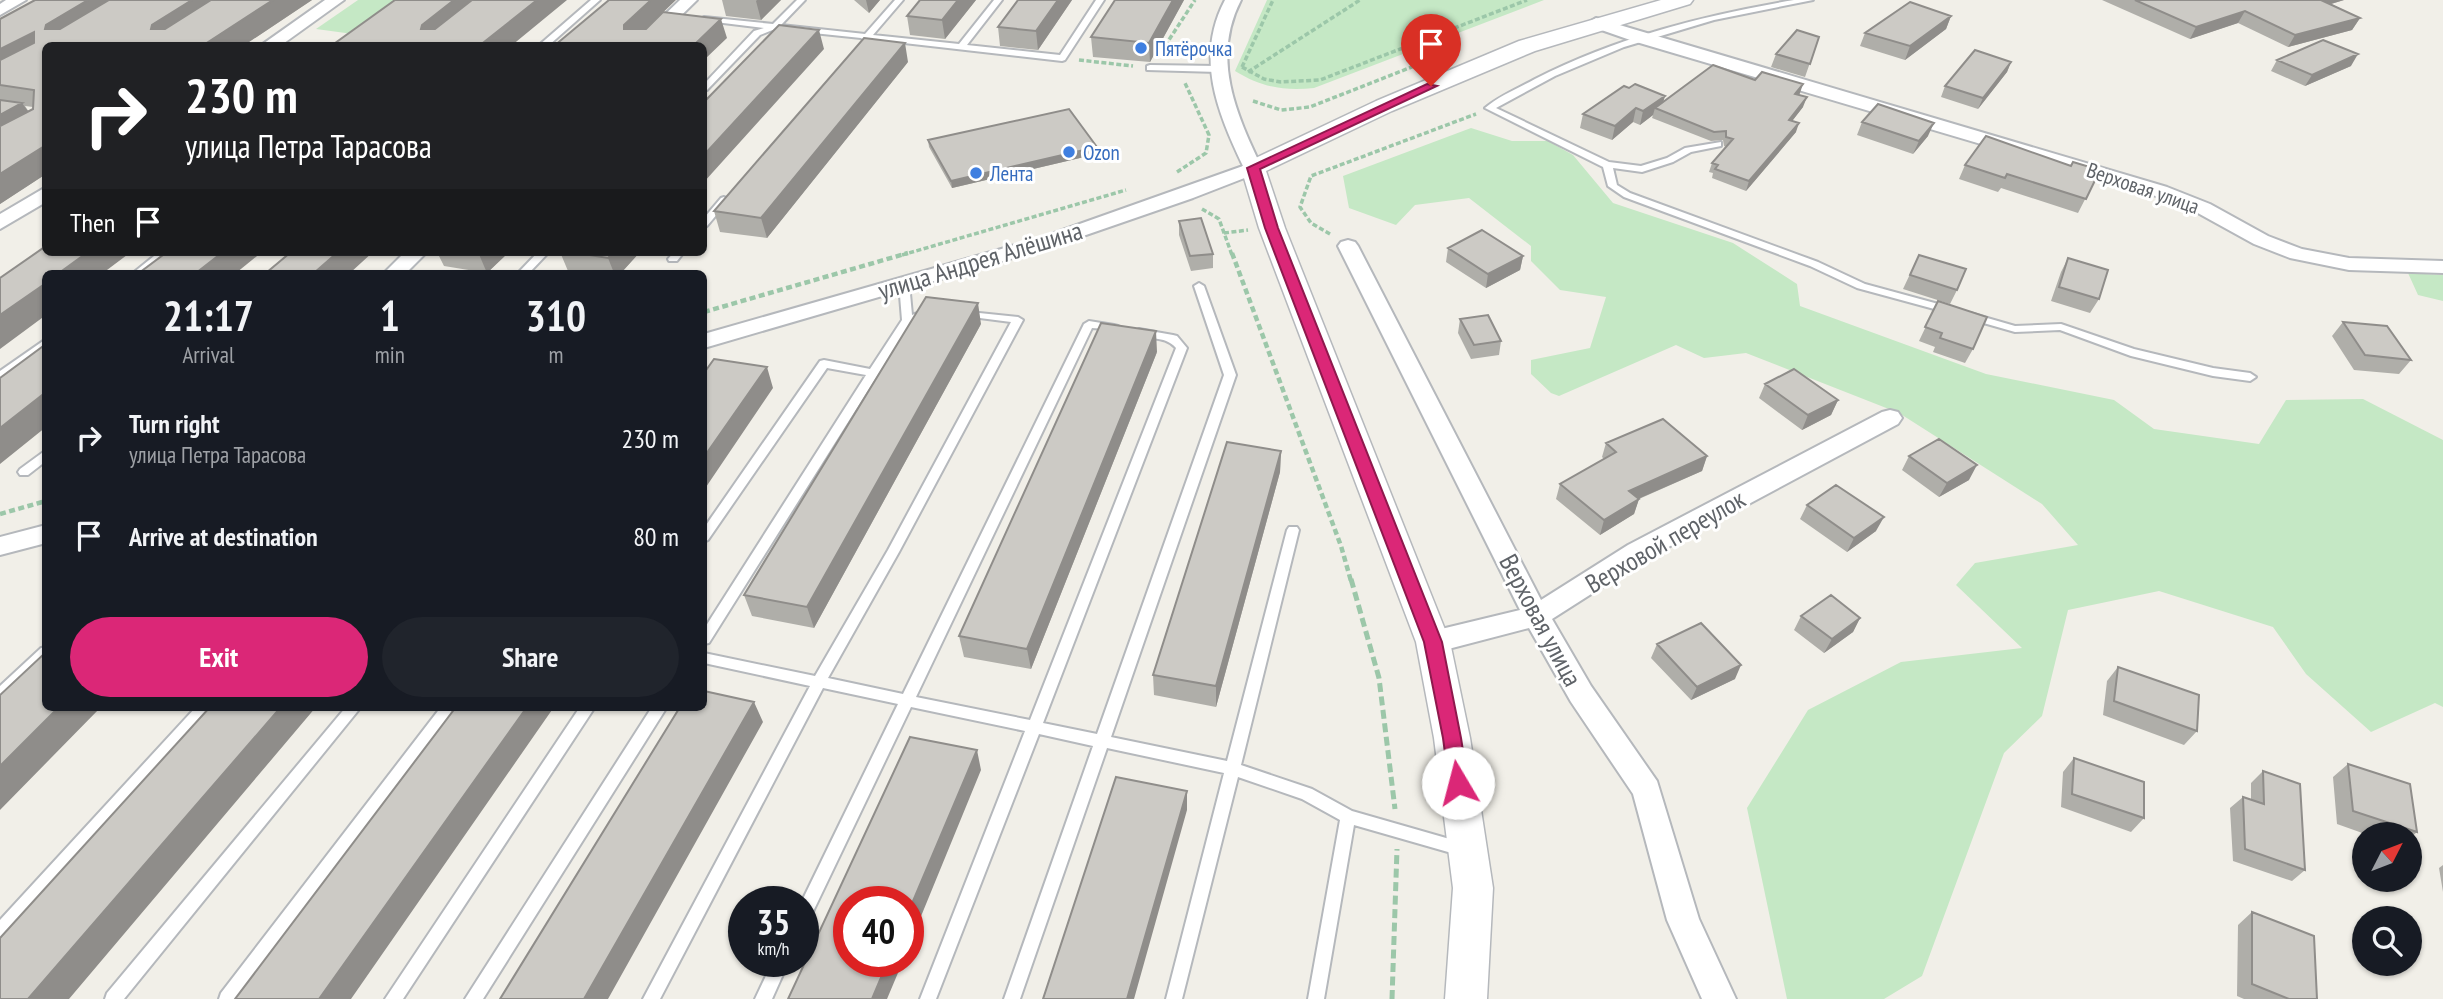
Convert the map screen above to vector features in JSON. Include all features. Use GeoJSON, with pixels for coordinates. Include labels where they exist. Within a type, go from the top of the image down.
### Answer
{"type":"FeatureCollection","features":[{"type":"Feature","properties":{"kind":"street"},"geometry":{"type":"LineString","coordinates":[[0,10],[18,0]]}},
{"type":"Feature","properties":{"kind":"street"},"geometry":{"type":"LineString","coordinates":[[274,42],[336,0]]}},
{"type":"Feature","properties":{"kind":"street"},"geometry":{"type":"LineString","coordinates":[[645,42],[678,17],[689,0]]}},
{"type":"Feature","properties":{"kind":"street"},"geometry":{"type":"LineString","coordinates":[[1233,0],[1221,24],[1218,69],[1227,108],[1254,168],[1272,228],[1433,642],[1452,738],[1473,888],[1466,999]]}},
{"type":"Feature","properties":{"kind":"street"},"geometry":{"type":"LineString","coordinates":[[1254,168],[1384,106],[1527,46],[1596,23],[1683,0]]}},
{"type":"Feature","properties":{"kind":"street","name":"Верховая улица"},"geometry":{"type":"LineString","coordinates":[[1596,23],[1639,38],[2160,191],[2203,208],[2261,240],[2297,254],[2349,264],[2443,267]]}},
{"type":"Feature","properties":{"kind":"street","name":"улица Андрея Алёшина"},"geometry":{"type":"LineString","coordinates":[[707,340],[904,283],[1177,198],[1254,168]]}},
{"type":"Feature","properties":{"kind":"street"},"geometry":{"type":"LineString","coordinates":[[0,223],[42,196]]}},
{"type":"Feature","properties":{"kind":"street","name":"Верховая улица"},"geometry":{"type":"LineString","coordinates":[[1348,246],[1536,616],[1581,694],[1647,790],[1684,920],[1719,999]]}},
{"type":"Feature","properties":{"kind":"street"},"geometry":{"type":"LineString","coordinates":[[397,270],[413,256]]}},
{"type":"Feature","properties":{"kind":"street","name":"Верховой переулок"},"geometry":{"type":"LineString","coordinates":[[1433,642],[1536,616],[1637,552],[1890,418]]}},
{"type":"Feature","properties":{"kind":"street"},"geometry":{"type":"LineString","coordinates":[[0,546],[42,535]]}},
{"type":"Feature","properties":{"kind":"lane"},"geometry":{"type":"LineString","coordinates":[[547,42],[596,0]]}},
{"type":"Feature","properties":{"kind":"lane"},"geometry":{"type":"LineString","coordinates":[[707,85],[757,33],[775,26],[802,0]]}},
{"type":"Feature","properties":{"kind":"lane"},"geometry":{"type":"LineString","coordinates":[[858,46],[899,0]]}},
{"type":"Feature","properties":{"kind":"lane"},"geometry":{"type":"LineString","coordinates":[[961,47],[998,0]]}},
{"type":"Feature","properties":{"kind":"lane"},"geometry":{"type":"LineString","coordinates":[[697,18],[1062,58],[1100,0]]}},
{"type":"Feature","properties":{"kind":"lane"},"geometry":{"type":"LineString","coordinates":[[1489,108],[1562,69],[1639,38],[1732,12],[1809,0]]}},
{"type":"Feature","properties":{"kind":"lane"},"geometry":{"type":"LineString","coordinates":[[1150,68],[1218,69]]}},
{"type":"Feature","properties":{"kind":"lane"},"geometry":{"type":"LineString","coordinates":[[1489,108],[1607,165],[1642,169],[1670,160],[1688,150],[1718,144]]}},
{"type":"Feature","properties":{"kind":"lane"},"geometry":{"type":"LineString","coordinates":[[1607,165],[1613,186],[1627,195],[1814,264],[1861,286],[2015,329],[2061,327],[2131,352],[2213,372],[2250,377]]}},
{"type":"Feature","properties":{"kind":"lane"},"geometry":{"type":"LineString","coordinates":[[707,221],[731,193]]}},
{"type":"Feature","properties":{"kind":"lane"},"geometry":{"type":"LineString","coordinates":[[142,270],[160,256]]}},
{"type":"Feature","properties":{"kind":"lane"},"geometry":{"type":"LineString","coordinates":[[526,270],[540,256]]}},
{"type":"Feature","properties":{"kind":"lane"},"geometry":{"type":"LineString","coordinates":[[707,634],[907,320],[904,283]]}},
{"type":"Feature","properties":{"kind":"lane"},"geometry":{"type":"LineString","coordinates":[[1012,999],[1230,375],[1199,286]]}},
{"type":"Feature","properties":{"kind":"lane"},"geometry":{"type":"LineString","coordinates":[[651,999],[819,682],[893,552],[1018,320],[945,310],[907,320]]}},
{"type":"Feature","properties":{"kind":"lane"},"geometry":{"type":"LineString","coordinates":[[817,886],[1089,324],[1173,338],[1182,348],[928,999]]}},
{"type":"Feature","properties":{"kind":"lane"},"geometry":{"type":"LineString","coordinates":[[0,376],[42,345]]}},
{"type":"Feature","properties":{"kind":"lane"},"geometry":{"type":"LineString","coordinates":[[707,533],[824,364],[874,373]]}},
{"type":"Feature","properties":{"kind":"lane"},"geometry":{"type":"LineString","coordinates":[[24,472],[42,457]]}},
{"type":"Feature","properties":{"kind":"lane"},"geometry":{"type":"LineString","coordinates":[[1174,999],[1293,530]]}},
{"type":"Feature","properties":{"kind":"lane"},"geometry":{"type":"LineString","coordinates":[[0,695],[42,656]]}},
{"type":"Feature","properties":{"kind":"lane"},"geometry":{"type":"LineString","coordinates":[[707,658],[1234,769],[1307,794],[1348,817],[1467,850]]}},
{"type":"Feature","properties":{"kind":"lane"},"geometry":{"type":"LineString","coordinates":[[0,932],[201,711]]}},
{"type":"Feature","properties":{"kind":"lane"},"geometry":{"type":"LineString","coordinates":[[113,999],[351,711]]}},
{"type":"Feature","properties":{"kind":"lane"},"geometry":{"type":"LineString","coordinates":[[227,999],[446,711]]}},
{"type":"Feature","properties":{"kind":"lane"},"geometry":{"type":"LineString","coordinates":[[393,999],[584,711]]}},
{"type":"Feature","properties":{"kind":"lane"},"geometry":{"type":"LineString","coordinates":[[473,999],[657,711]]}},
{"type":"Feature","properties":{"kind":"lane"},"geometry":{"type":"LineString","coordinates":[[1316,999],[1348,817]]}},
{"type":"Feature","properties":{"kind":"lane"},"geometry":{"type":"LineString","coordinates":[[763,999],[773,977]]}},
{"type":"Feature","properties":{"kind":"path"},"geometry":{"type":"LineString","coordinates":[[1062,58],[1150,68],[1195,0]]}},
{"type":"Feature","properties":{"kind":"path"},"geometry":{"type":"LineString","coordinates":[[1273,0],[1238,78],[1360,0]]}},
{"type":"Feature","properties":{"kind":"path"},"geometry":{"type":"LineString","coordinates":[[1242,67],[1281,82],[1320,80],[1527,0]]}},
{"type":"Feature","properties":{"kind":"path"},"geometry":{"type":"LineString","coordinates":[[1246,93],[1253,102],[1281,110],[1310,107],[1455,50]]}},
{"type":"Feature","properties":{"kind":"path"},"geometry":{"type":"LineString","coordinates":[[1170,176],[1206,153],[1209,135],[1178,68]]}},
{"type":"Feature","properties":{"kind":"path"},"geometry":{"type":"LineString","coordinates":[[1198,109],[1227,108]]}},
{"type":"Feature","properties":{"kind":"path"},"geometry":{"type":"LineString","coordinates":[[1311,223],[1300,207],[1311,176],[1489,108]]}},
{"type":"Feature","properties":{"kind":"path"},"geometry":{"type":"LineString","coordinates":[[707,311],[1138,187]]}},
{"type":"Feature","properties":{"kind":"path"},"geometry":{"type":"LineString","coordinates":[[0,514],[42,502]]}},
{"type":"Feature","properties":{"kind":"green space"},"geometry":{"type":"Polygon","coordinates":[[[358,0],[401,0],[353,34],[316,29],[358,0]]]}},
{"type":"Feature","properties":{"kind":"green space"},"geometry":{"type":"Polygon","coordinates":[[[1267,0],[1544,0],[1314,88],[1292,89],[1263,84],[1235,71],[1267,0]]]}},
{"type":"Feature","properties":{"kind":"green space"},"geometry":{"type":"Polygon","coordinates":[[[1471,128],[1512,141],[1548,141],[1573,155],[1613,203],[1733,243],[1797,284],[1800,306],[1986,374],[2114,400],[2154,429],[2259,444],[2286,400],[2363,399],[2443,440],[2443,707],[2435,703],[2371,732],[2306,674],[2273,627],[2159,591],[2068,610],[2042,716],[2004,753],[1922,976],[1884,999],[1787,999],[1747,808],[1808,710],[1901,662],[2022,648],[1956,585],[1975,563],[2078,545],[2042,504],[1899,413],[1746,353],[1704,358],[1676,345],[1559,396],[1551,393],[1531,374],[1531,360],[1590,348],[1606,297],[1560,290],[1531,261],[1531,246],[1469,198],[1415,205],[1396,225],[1349,208],[1343,176],[1471,128]]]}},
{"type":"Feature","properties":{"kind":"green space"},"geometry":{"type":"Polygon","coordinates":[[[2408,273],[2443,275],[2443,301],[2418,295],[2408,273]]]}},
{"type":"Feature","properties":{"kind":"building"},"geometry":{"type":"Polygon","coordinates":[[[35,0],[88,0],[46,25],[45,29],[60,29],[109,0],[192,0],[152,25],[151,29],[165,29],[211,0],[273,0],[208,42],[42,42],[42,148],[0,174],[0,126],[33,109],[34,90],[0,85],[0,60],[34,43],[34,32],[0,49],[0,19],[35,0]]]}},
{"type":"Feature","properties":{"kind":"building"},"geometry":{"type":"Polygon","coordinates":[[[395,0],[454,0],[422,25],[421,29],[435,29],[472,0],[537,0],[484,42],[337,42],[395,0]]]}},
{"type":"Feature","properties":{"kind":"building"},"geometry":{"type":"Polygon","coordinates":[[[609,0],[651,0],[624,25],[624,29],[646,29],[663,12],[721,19],[697,42],[559,42],[609,0]]]}},
{"type":"Feature","properties":{"kind":"building"},"geometry":{"type":"Polygon","coordinates":[[[920,0],[958,0],[942,20],[907,16],[920,0]]]}},
{"type":"Feature","properties":{"kind":"building"},"geometry":{"type":"Polygon","coordinates":[[[1018,0],[1058,0],[1036,31],[998,27],[1018,0]]]}},
{"type":"Feature","properties":{"kind":"building"},"geometry":{"type":"Polygon","coordinates":[[[1115,0],[1173,0],[1149,43],[1091,37],[1115,0]]]}},
{"type":"Feature","properties":{"kind":"building"},"geometry":{"type":"Polygon","coordinates":[[[2135,0],[2321,0],[2360,18],[2295,35],[2245,11],[2196,27],[2135,0]]]}},
{"type":"Feature","properties":{"kind":"building"},"geometry":{"type":"Polygon","coordinates":[[[1910,2],[1951,16],[1910,46],[1865,33],[1910,2]]]}},
{"type":"Feature","properties":{"kind":"building"},"geometry":{"type":"Polygon","coordinates":[[[779,25],[819,30],[707,152],[707,99],[779,25]]]}},
{"type":"Feature","properties":{"kind":"building"},"geometry":{"type":"Polygon","coordinates":[[[1797,30],[1819,37],[1810,64],[1776,54],[1797,30]]]}},
{"type":"Feature","properties":{"kind":"building"},"geometry":{"type":"Polygon","coordinates":[[[864,38],[905,43],[761,218],[714,211],[864,38]]]}},
{"type":"Feature","properties":{"kind":"building"},"geometry":{"type":"Polygon","coordinates":[[[2323,40],[2358,54],[2312,75],[2277,60],[2323,40]]]}},
{"type":"Feature","properties":{"kind":"building"},"geometry":{"type":"Polygon","coordinates":[[[1975,50],[2011,62],[1983,98],[1945,86],[1975,50]]]}},
{"type":"Feature","properties":{"kind":"building"},"geometry":{"type":"Polygon","coordinates":[[[1713,65],[1755,80],[1762,72],[1803,84],[1795,94],[1807,97],[1789,120],[1799,123],[1749,181],[1715,169],[1718,165],[1712,163],[1733,139],[1726,137],[1726,131],[1714,132],[1655,108],[1713,65]]]}},
{"type":"Feature","properties":{"kind":"building"},"geometry":{"type":"Polygon","coordinates":[[[1635,84],[1665,96],[1643,111],[1636,108],[1615,126],[1583,114],[1624,86],[1629,88],[1635,84]]]}},
{"type":"Feature","properties":{"kind":"building"},"geometry":{"type":"Polygon","coordinates":[[[0,100],[22,103],[0,115],[0,100]]]}},
{"type":"Feature","properties":{"kind":"building"},"geometry":{"type":"Polygon","coordinates":[[[1878,104],[1934,123],[1919,141],[1862,122],[1878,104]]]}},
{"type":"Feature","properties":{"kind":"building"},"geometry":{"type":"Polygon","coordinates":[[[1069,109],[1097,147],[951,181],[928,140],[1069,109]]]}},
{"type":"Feature","properties":{"kind":"building"},"geometry":{"type":"Polygon","coordinates":[[[1986,136],[2071,166],[2073,162],[2100,170],[2086,199],[2007,174],[2005,178],[1965,165],[1986,136]]]}},
{"type":"Feature","properties":{"kind":"building"},"geometry":{"type":"Polygon","coordinates":[[[1201,218],[1213,254],[1190,256],[1179,221],[1201,218]]]}},
{"type":"Feature","properties":{"kind":"building"},"geometry":{"type":"Polygon","coordinates":[[[1482,230],[1523,256],[1488,274],[1448,248],[1482,230]]]}},
{"type":"Feature","properties":{"kind":"building"},"geometry":{"type":"Polygon","coordinates":[[[42,249],[42,256],[82,256],[63,270],[42,270],[42,286],[0,315],[0,278],[42,249]]]}},
{"type":"Feature","properties":{"kind":"building"},"geometry":{"type":"Polygon","coordinates":[[[1919,255],[1966,269],[1957,290],[1910,275],[1919,255]]]}},
{"type":"Feature","properties":{"kind":"building"},"geometry":{"type":"Polygon","coordinates":[[[162,256],[218,256],[200,270],[143,270],[162,256]]]}},
{"type":"Feature","properties":{"kind":"building"},"geometry":{"type":"Polygon","coordinates":[[[286,256],[333,256],[317,270],[270,270],[286,256]]]}},
{"type":"Feature","properties":{"kind":"building"},"geometry":{"type":"Polygon","coordinates":[[[2068,258],[2108,270],[2099,299],[2059,287],[2068,258]]]}},
{"type":"Feature","properties":{"kind":"building"},"geometry":{"type":"Polygon","coordinates":[[[926,297],[978,303],[807,607],[744,595],[926,297]]]}},
{"type":"Feature","properties":{"kind":"building"},"geometry":{"type":"Polygon","coordinates":[[[1938,301],[1987,317],[1973,349],[1940,338],[1942,333],[1925,327],[1938,301]]]}},
{"type":"Feature","properties":{"kind":"building"},"geometry":{"type":"Polygon","coordinates":[[[1488,315],[1501,341],[1474,345],[1460,319],[1488,315]]]}},
{"type":"Feature","properties":{"kind":"building"},"geometry":{"type":"Polygon","coordinates":[[[2343,322],[2387,326],[2411,360],[2365,355],[2343,322]]]}},
{"type":"Feature","properties":{"kind":"building"},"geometry":{"type":"Polygon","coordinates":[[[1101,323],[1156,331],[1027,649],[959,636],[1101,323]]]}},
{"type":"Feature","properties":{"kind":"building"},"geometry":{"type":"Polygon","coordinates":[[[42,347],[42,395],[0,428],[0,378],[42,347]]]}},
{"type":"Feature","properties":{"kind":"building"},"geometry":{"type":"Polygon","coordinates":[[[714,359],[767,367],[707,453],[707,369],[714,359]]]}},
{"type":"Feature","properties":{"kind":"building"},"geometry":{"type":"Polygon","coordinates":[[[1794,369],[1838,400],[1808,415],[1765,384],[1794,369]]]}},
{"type":"Feature","properties":{"kind":"building"},"geometry":{"type":"Polygon","coordinates":[[[1663,419],[1707,456],[1629,491],[1639,499],[1604,520],[1560,484],[1616,452],[1606,443],[1663,419]]]}},
{"type":"Feature","properties":{"kind":"building"},"geometry":{"type":"Polygon","coordinates":[[[1939,439],[1977,465],[1947,483],[1909,456],[1939,439]]]}},
{"type":"Feature","properties":{"kind":"building"},"geometry":{"type":"Polygon","coordinates":[[[1227,442],[1281,451],[1216,686],[1153,675],[1227,442]]]}},
{"type":"Feature","properties":{"kind":"building"},"geometry":{"type":"Polygon","coordinates":[[[1836,485],[1884,517],[1854,538],[1807,505],[1836,485]]]}},
{"type":"Feature","properties":{"kind":"building"},"geometry":{"type":"Polygon","coordinates":[[[1831,595],[1860,618],[1832,639],[1801,616],[1831,595]]]}},
{"type":"Feature","properties":{"kind":"building"},"geometry":{"type":"Polygon","coordinates":[[[1701,623],[1741,665],[1697,687],[1657,644],[1701,623]]]}},
{"type":"Feature","properties":{"kind":"building"},"geometry":{"type":"Polygon","coordinates":[[[42,656],[42,711],[55,711],[0,766],[0,695],[42,656]]]}},
{"type":"Feature","properties":{"kind":"building"},"geometry":{"type":"Polygon","coordinates":[[[2118,667],[2199,695],[2197,731],[2114,701],[2118,667]]]}},
{"type":"Feature","properties":{"kind":"building"},"geometry":{"type":"Polygon","coordinates":[[[707,692],[754,702],[584,999],[500,999],[678,711],[707,711],[707,692]]]}},
{"type":"Feature","properties":{"kind":"building"},"geometry":{"type":"Polygon","coordinates":[[[206,711],[278,711],[28,999],[0,999],[0,938],[206,711]]]}},
{"type":"Feature","properties":{"kind":"building"},"geometry":{"type":"Polygon","coordinates":[[[453,711],[524,711],[319,999],[235,999],[453,711]]]}},
{"type":"Feature","properties":{"kind":"building"},"geometry":{"type":"Polygon","coordinates":[[[910,737],[977,750],[919,886],[841,886],[910,737]]]}},
{"type":"Feature","properties":{"kind":"building"},"geometry":{"type":"Polygon","coordinates":[[[2074,758],[2144,782],[2144,818],[2072,794],[2074,758]]]}},
{"type":"Feature","properties":{"kind":"building"},"geometry":{"type":"Polygon","coordinates":[[[2348,764],[2410,784],[2416,822],[2387,822],[2353,811],[2348,764]]]}},
{"type":"Feature","properties":{"kind":"building"},"geometry":{"type":"Polygon","coordinates":[[[2263,771],[2300,784],[2305,870],[2245,849],[2243,797],[2264,804],[2263,771]]]}},
{"type":"Feature","properties":{"kind":"building"},"geometry":{"type":"Polygon","coordinates":[[[1116,777],[1187,791],[1127,999],[1043,999],[1116,777]]]}},
{"type":"Feature","properties":{"kind":"building"},"geometry":{"type":"Polygon","coordinates":[[[833,902],[833,977],[881,977],[872,999],[788,999],[798,977],[819,977],[819,932],[833,902]]]}},
{"type":"Feature","properties":{"kind":"building"},"geometry":{"type":"Polygon","coordinates":[[[2252,912],[2314,936],[2317,999],[2289,999],[2252,984],[2252,912]]]}},
{"type":"Feature","properties":{"kind":"place","name":"Пятёрочка"},"geometry":{"type":"Point","coordinates":[1141,48]}},
{"type":"Feature","properties":{"kind":"place","name":"Ozon"},"geometry":{"type":"Point","coordinates":[1069,152]}},
{"type":"Feature","properties":{"kind":"place","name":"Лента"},"geometry":{"type":"Point","coordinates":[976,173]}},
{"type":"Feature","properties":{"kind":"route"},"geometry":{"type":"LineString","coordinates":[[1431,86],[1254,168],[1272,228],[1433,642],[1458,783]]}}]}
